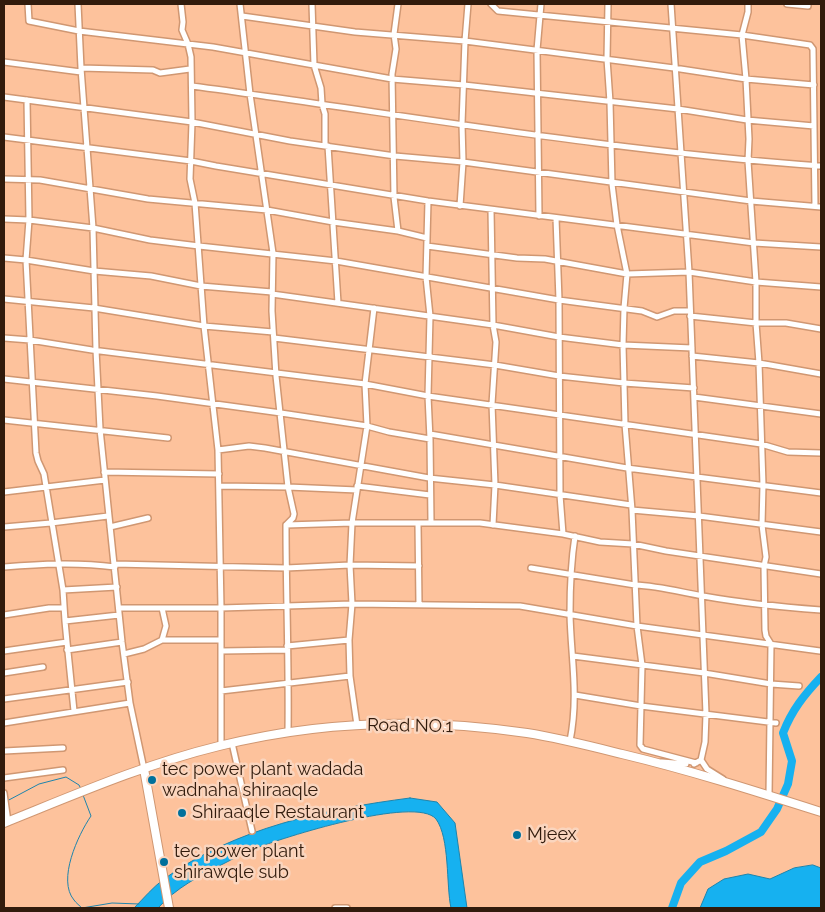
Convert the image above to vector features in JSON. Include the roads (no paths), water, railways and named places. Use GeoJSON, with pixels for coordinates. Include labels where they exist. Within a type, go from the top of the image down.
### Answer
{"type":"FeatureCollection","features":[{"type":"Feature","properties":{"kind":"highway","name":"Road NO.1"},"geometry":{"type":"LineString","coordinates":[[6,822],[74,794],[182,756],[221,745],[288,732],[357,725],[419,724],[527,733],[570,741],[659,763],[821,812]]}},
{"type":"Feature","properties":{"kind":"highway"},"geometry":{"type":"LineString","coordinates":[[144,769],[169,908]]}},
{"type":"Feature","properties":{"kind":"street"},"geometry":{"type":"LineString","coordinates":[[28,4],[29,21],[79,31],[188,44],[392,78],[678,109],[747,120],[814,126]]}},
{"type":"Feature","properties":{"kind":"street"},"geometry":{"type":"LineString","coordinates":[[78,4],[88,188],[93,228],[94,308],[100,429],[122,642],[130,703],[144,769]]}},
{"type":"Feature","properties":{"kind":"street"},"geometry":{"type":"LineString","coordinates":[[181,4],[182,30],[191,57],[192,122],[190,179],[195,203],[204,326],[218,450],[220,486],[221,745]]}},
{"type":"Feature","properties":{"kind":"street"},"geometry":{"type":"LineString","coordinates":[[240,4],[250,94],[273,254],[273,335],[276,373],[288,487],[294,514],[286,525],[288,732]]}},
{"type":"Feature","properties":{"kind":"street"},"geometry":{"type":"LineString","coordinates":[[312,4],[314,65],[321,88],[325,114],[338,302]]}},
{"type":"Feature","properties":{"kind":"street"},"geometry":{"type":"LineString","coordinates":[[398,4],[394,34],[396,49],[392,78],[395,156],[394,197],[398,231]]}},
{"type":"Feature","properties":{"kind":"street"},"geometry":{"type":"LineString","coordinates":[[460,206],[463,162],[462,124],[465,41],[468,4]]}},
{"type":"Feature","properties":{"kind":"street"},"geometry":{"type":"LineString","coordinates":[[4,97],[192,122],[290,141],[395,156],[463,162],[751,202],[818,207],[815,166],[813,46],[742,34],[498,11],[491,4]]}},
{"type":"Feature","properties":{"kind":"street"},"geometry":{"type":"LineString","coordinates":[[539,216],[537,50],[540,4]]}},
{"type":"Feature","properties":{"kind":"street"},"geometry":{"type":"LineString","coordinates":[[608,4],[607,59],[612,184],[617,225],[628,274],[624,308],[623,345],[625,424],[637,626],[642,665],[641,748],[699,762],[706,769],[729,783]]}},
{"type":"Feature","properties":{"kind":"street"},"geometry":{"type":"LineString","coordinates":[[671,4],[682,192],[689,272],[694,433],[700,516],[706,742],[699,762]]}},
{"type":"Feature","properties":{"kind":"street"},"geometry":{"type":"LineString","coordinates":[[748,4],[748,12],[742,34],[756,282],[763,485],[762,525],[766,557],[764,566],[765,630],[771,644],[769,795]]}},
{"type":"Feature","properties":{"kind":"street"},"geometry":{"type":"LineString","coordinates":[[787,4],[808,6]]}},
{"type":"Feature","properties":{"kind":"street"},"geometry":{"type":"LineString","coordinates":[[242,16],[355,32],[465,41],[746,79],[814,85]]}},
{"type":"Feature","properties":{"kind":"street"},"geometry":{"type":"LineString","coordinates":[[4,62],[81,70],[153,70],[160,73],[190,69]]}},
{"type":"Feature","properties":{"kind":"street"},"geometry":{"type":"LineString","coordinates":[[192,86],[681,153],[748,161],[821,166]]}},
{"type":"Feature","properties":{"kind":"street"},"geometry":{"type":"LineString","coordinates":[[28,100],[30,220],[26,260],[34,383],[34,423],[38,461],[44,474],[63,590],[63,608],[74,711]]}},
{"type":"Feature","properties":{"kind":"street"},"geometry":{"type":"LineString","coordinates":[[4,137],[191,161],[428,202],[754,243],[821,247]]}},
{"type":"Feature","properties":{"kind":"street"},"geometry":{"type":"LineString","coordinates":[[4,179],[28,179],[148,199],[267,210],[398,231],[427,238]]}},
{"type":"Feature","properties":{"kind":"street"},"geometry":{"type":"LineString","coordinates":[[428,202],[426,277],[430,316],[428,396],[431,522]]}},
{"type":"Feature","properties":{"kind":"street"},"geometry":{"type":"LineString","coordinates":[[491,210],[493,325],[496,342],[492,404],[495,485],[493,525]]}},
{"type":"Feature","properties":{"kind":"street"},"geometry":{"type":"LineString","coordinates":[[556,218],[559,300],[560,495],[564,534]]}},
{"type":"Feature","properties":{"kind":"street"},"geometry":{"type":"LineString","coordinates":[[4,219],[30,220],[93,228],[150,240],[336,261],[559,300],[624,308],[657,317],[674,311],[756,323],[775,322],[821,328]]}},
{"type":"Feature","properties":{"kind":"street"},"geometry":{"type":"LineString","coordinates":[[427,246],[517,258],[545,258],[628,274],[689,272],[756,282],[821,287]]}},
{"type":"Feature","properties":{"kind":"street"},"geometry":{"type":"LineString","coordinates":[[4,258],[94,271],[151,276],[201,286],[338,302],[493,325],[559,337],[623,345],[692,348]]}},
{"type":"Feature","properties":{"kind":"street"},"geometry":{"type":"LineString","coordinates":[[4,299],[94,308],[204,326],[495,365],[559,376],[694,388]]}},
{"type":"Feature","properties":{"kind":"street"},"geometry":{"type":"LineString","coordinates":[[357,725],[350,676],[349,640],[352,604],[350,565],[352,523],[367,426],[366,384],[374,308]]}},
{"type":"Feature","properties":{"kind":"street"},"geometry":{"type":"LineString","coordinates":[[4,338],[366,384],[428,396],[492,404],[560,416],[694,433],[761,444],[788,452],[821,453]]}},
{"type":"Feature","properties":{"kind":"street"},"geometry":{"type":"LineString","coordinates":[[692,356],[759,363],[821,374]]}},
{"type":"Feature","properties":{"kind":"street"},"geometry":{"type":"LineString","coordinates":[[4,379],[157,396],[280,413],[367,426],[389,432],[494,445],[627,468],[821,493]]}},
{"type":"Feature","properties":{"kind":"street"},"geometry":{"type":"LineString","coordinates":[[694,397],[821,414]]}},
{"type":"Feature","properties":{"kind":"street"},"geometry":{"type":"LineString","coordinates":[[4,420],[100,429],[168,438]]}},
{"type":"Feature","properties":{"kind":"street"},"geometry":{"type":"LineString","coordinates":[[218,450],[249,446],[361,464],[429,478],[495,485],[631,508],[821,532]]}},
{"type":"Feature","properties":{"kind":"street"},"geometry":{"type":"LineString","coordinates":[[104,472],[219,474]]}},
{"type":"Feature","properties":{"kind":"street"},"geometry":{"type":"LineString","coordinates":[[4,492],[105,480]]}},
{"type":"Feature","properties":{"kind":"street"},"geometry":{"type":"LineString","coordinates":[[220,486],[357,488],[430,495]]}},
{"type":"Feature","properties":{"kind":"street"},"geometry":{"type":"LineString","coordinates":[[4,527],[108,516]]}},
{"type":"Feature","properties":{"kind":"street"},"geometry":{"type":"LineString","coordinates":[[110,527],[148,518]]}},
{"type":"Feature","properties":{"kind":"street"},"geometry":{"type":"LineString","coordinates":[[286,525],[418,524],[431,522],[480,523],[564,534],[600,542],[633,544],[821,574]]}},
{"type":"Feature","properties":{"kind":"street"},"geometry":{"type":"LineString","coordinates":[[418,524],[419,604]]}},
{"type":"Feature","properties":{"kind":"street"},"geometry":{"type":"LineString","coordinates":[[570,741],[574,719],[575,695],[570,615],[571,574],[575,536]]}},
{"type":"Feature","properties":{"kind":"street"},"geometry":{"type":"LineString","coordinates":[[4,567],[58,563],[115,566],[286,568],[350,565],[419,566]]}},
{"type":"Feature","properties":{"kind":"street"},"geometry":{"type":"LineString","coordinates":[[531,568],[660,586],[701,596],[765,606],[821,610]]}},
{"type":"Feature","properties":{"kind":"street"},"geometry":{"type":"LineString","coordinates":[[63,590],[117,587]]}},
{"type":"Feature","properties":{"kind":"street"},"geometry":{"type":"LineString","coordinates":[[119,608],[221,608],[352,604],[520,606],[637,626],[820,651]]}},
{"type":"Feature","properties":{"kind":"street"},"geometry":{"type":"LineString","coordinates":[[4,614],[63,608]]}},
{"type":"Feature","properties":{"kind":"street"},"geometry":{"type":"LineString","coordinates":[[162,608],[166,626],[162,640]]}},
{"type":"Feature","properties":{"kind":"street"},"geometry":{"type":"LineString","coordinates":[[65,621],[119,615]]}},
{"type":"Feature","properties":{"kind":"street"},"geometry":{"type":"LineString","coordinates":[[124,654],[144,649],[162,640],[222,640]]}},
{"type":"Feature","properties":{"kind":"street"},"geometry":{"type":"LineString","coordinates":[[221,651],[287,648],[349,640]]}},
{"type":"Feature","properties":{"kind":"street"},"geometry":{"type":"LineString","coordinates":[[4,651],[67,642]]}},
{"type":"Feature","properties":{"kind":"street"},"geometry":{"type":"LineString","coordinates":[[67,650],[122,642]]}},
{"type":"Feature","properties":{"kind":"street"},"geometry":{"type":"LineString","coordinates":[[573,656],[704,673],[771,684],[798,686]]}},
{"type":"Feature","properties":{"kind":"street"},"geometry":{"type":"LineString","coordinates":[[4,673],[44,667]]}},
{"type":"Feature","properties":{"kind":"street"},"geometry":{"type":"LineString","coordinates":[[221,691],[350,676]]}},
{"type":"Feature","properties":{"kind":"street"},"geometry":{"type":"LineString","coordinates":[[4,699],[128,682]]}},
{"type":"Feature","properties":{"kind":"street"},"geometry":{"type":"LineString","coordinates":[[575,695],[641,706],[776,722]]}},
{"type":"Feature","properties":{"kind":"street"},"geometry":{"type":"LineString","coordinates":[[4,723],[130,703]]}},
{"type":"Feature","properties":{"kind":"street"},"geometry":{"type":"LineString","coordinates":[[232,743],[252,831]]}},
{"type":"Feature","properties":{"kind":"street"},"geometry":{"type":"LineString","coordinates":[[4,752],[63,748]]}},
{"type":"Feature","properties":{"kind":"street"},"geometry":{"type":"LineString","coordinates":[[659,763],[670,761],[692,764],[699,762]]}},
{"type":"Feature","properties":{"kind":"street"},"geometry":{"type":"LineString","coordinates":[[4,778],[63,770]]}},
{"type":"Feature","properties":{"kind":"street"},"geometry":{"type":"LineString","coordinates":[[4,793],[6,822]]}},
{"type":"Feature","properties":{"kind":"street"},"geometry":{"type":"LineString","coordinates":[[335,908],[347,908]]}},
{"type":"Feature","properties":{"kind":"water"},"geometry":{"type":"Polygon","coordinates":[[[410,798],[437,802],[455,823],[467,908],[451,908],[446,849],[444,838],[436,819],[424,813],[403,812],[348,821],[291,836],[242,854],[197,878],[172,894],[158,908],[134,908],[164,879],[191,861],[220,846],[251,834],[314,815],[410,798]]]}},
{"type":"Feature","properties":{"kind":"water"},"geometry":{"type":"Polygon","coordinates":[[[813,865],[821,868],[821,908],[700,908],[708,889],[724,879],[748,874],[770,879],[794,868],[813,865]]]}},
{"type":"Feature","properties":{"kind":"waterway"},"geometry":{"type":"LineString","coordinates":[[672,908],[681,883],[700,862],[726,851],[761,832],[777,809],[788,784],[792,761],[783,733],[799,703],[821,677]]}},
{"type":"Feature","properties":{"kind":"waterway"},"geometry":{"type":"LineString","coordinates":[[7,801],[39,784],[66,777],[79,785],[81,789]]}},
{"type":"Feature","properties":{"kind":"waterway"},"geometry":{"type":"LineString","coordinates":[[83,795],[91,816],[80,834],[71,858],[68,870],[69,891],[82,908],[112,903],[139,904]]}},
{"type":"Feature","properties":{"kind":"place","name":"tec power plant wadada wadnaha shiraaqle"},"geometry":{"type":"Point","coordinates":[152,780]}},
{"type":"Feature","properties":{"kind":"place","name":"Shiraaqle Restaurant"},"geometry":{"type":"Point","coordinates":[182,813]}},
{"type":"Feature","properties":{"kind":"place","name":"Mjeex"},"geometry":{"type":"Point","coordinates":[517,835]}},
{"type":"Feature","properties":{"kind":"place","name":"tec power plant shirawqle sub"},"geometry":{"type":"Point","coordinates":[164,862]}}]}
